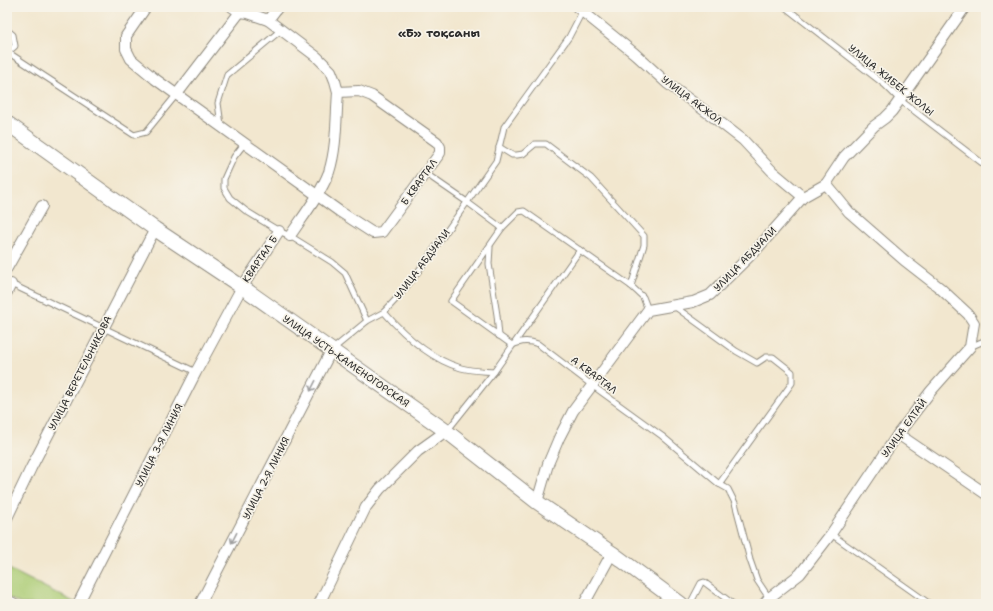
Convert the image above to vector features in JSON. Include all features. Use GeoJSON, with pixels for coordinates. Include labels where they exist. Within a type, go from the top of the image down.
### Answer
{"type":"FeatureCollection","features":[{"type":"Feature","properties":{"kind":"street","name":"Б КВАРТАЛ"},"geometry":{"type":"LineString","coordinates":[[146,7],[126,36],[126,49],[131,60],[244,144],[339,211],[373,233],[382,232],[440,153],[440,147],[437,142],[372,96],[358,91],[338,92]]}},
{"type":"Feature","properties":{"kind":"street"},"geometry":{"type":"LineString","coordinates":[[268,20],[278,7]]}},
{"type":"Feature","properties":{"kind":"street","name":"УЛИЦА АБДУАЛИ"},"geometry":{"type":"LineString","coordinates":[[648,310],[693,302],[710,295],[756,250],[803,197],[826,184],[844,157],[874,126],[885,118],[900,100],[965,7]]}},
{"type":"Feature","properties":{"kind":"street","name":"УЛИЦА АКЖОЛ"},"geometry":{"type":"LineString","coordinates":[[581,8],[668,84],[743,140],[772,171],[803,197]]}},
{"type":"Feature","properties":{"kind":"street"},"geometry":{"type":"LineString","coordinates":[[176,94],[236,10],[268,20],[325,64],[331,71],[338,92],[334,145],[329,172],[318,195],[290,236]]}},
{"type":"Feature","properties":{"kind":"street","name":"УЛИЦА УСТЬ-КАМЕНОГОРСКАЯ"},"geometry":{"type":"LineString","coordinates":[[7,123],[155,229],[242,287],[446,431],[537,502],[681,604]]}},
{"type":"Feature","properties":{"kind":"street"},"geometry":{"type":"LineString","coordinates":[[826,184],[849,212],[904,260],[940,288],[968,314],[974,323],[970,347]]}},
{"type":"Feature","properties":{"kind":"street"},"geometry":{"type":"LineString","coordinates":[[7,268],[42,206]]}},
{"type":"Feature","properties":{"kind":"street","name":"УЛИЦА ВЕРЕТЕЛЬНИКОВА"},"geometry":{"type":"LineString","coordinates":[[7,518],[31,468],[155,229]]}},
{"type":"Feature","properties":{"kind":"street","name":"КВАРТАЛ Б"},"geometry":{"type":"LineString","coordinates":[[242,287],[279,231]]}},
{"type":"Feature","properties":{"kind":"street","name":"УЛИЦА 3-Я ЛИНИЯ"},"geometry":{"type":"LineString","coordinates":[[78,604],[196,372],[242,287]]}},
{"type":"Feature","properties":{"kind":"street"},"geometry":{"type":"LineString","coordinates":[[537,502],[548,464],[573,411],[648,310]]}},
{"type":"Feature","properties":{"kind":"street","name":"УЛИЦА ЕЛТАЙ"},"geometry":{"type":"LineString","coordinates":[[766,601],[800,574],[832,534],[898,434],[932,390],[970,347]]}},
{"type":"Feature","properties":{"kind":"street","name":"УЛИЦА 2-Я ЛИНИЯ"},"geometry":{"type":"LineString","coordinates":[[200,604],[331,351]]}},
{"type":"Feature","properties":{"kind":"street"},"geometry":{"type":"LineString","coordinates":[[319,604],[366,507],[380,489],[418,451],[446,431]]}},
{"type":"Feature","properties":{"kind":"street"},"geometry":{"type":"LineString","coordinates":[[898,434],[986,494]]}},
{"type":"Feature","properties":{"kind":"street"},"geometry":{"type":"LineString","coordinates":[[584,604],[612,554]]}},
{"type":"Feature","properties":{"kind":"street"},"geometry":{"type":"LineString","coordinates":[[7,600],[15,604]]}},
{"type":"Feature","properties":{"kind":"lane","name":"УЛИЦА ЖИБЕК ЖОЛЫ"},"geometry":{"type":"LineString","coordinates":[[786,7],[885,85],[900,100],[986,166]]}},
{"type":"Feature","properties":{"kind":"lane","name":"УЛИЦА АБДУАЛИ"},"geometry":{"type":"LineString","coordinates":[[367,321],[384,312],[399,296],[420,269],[496,161],[504,127],[569,37],[581,8]]}},
{"type":"Feature","properties":{"kind":"lane"},"geometry":{"type":"LineString","coordinates":[[7,30],[13,35],[15,46],[8,53],[134,134],[146,132],[176,94]]}},
{"type":"Feature","properties":{"kind":"lane"},"geometry":{"type":"LineString","coordinates":[[221,126],[218,103],[227,75],[281,30]]}},
{"type":"Feature","properties":{"kind":"lane"},"geometry":{"type":"LineString","coordinates":[[244,144],[234,157],[224,179],[224,188],[230,198],[246,212],[290,236],[346,272],[367,321],[331,351]]}},
{"type":"Feature","properties":{"kind":"lane"},"geometry":{"type":"LineString","coordinates":[[499,147],[512,154],[518,155],[523,154],[535,144],[546,144],[591,178],[644,236],[644,245],[631,286]]}},
{"type":"Feature","properties":{"kind":"lane"},"geometry":{"type":"LineString","coordinates":[[425,173],[502,228]]}},
{"type":"Feature","properties":{"kind":"lane"},"geometry":{"type":"LineString","coordinates":[[512,345],[451,301],[502,228],[518,212],[524,211],[631,286],[643,297],[648,310]]}},
{"type":"Feature","properties":{"kind":"lane"},"geometry":{"type":"LineString","coordinates":[[490,246],[489,264],[499,336]]}},
{"type":"Feature","properties":{"kind":"lane"},"geometry":{"type":"LineString","coordinates":[[446,431],[494,372],[580,250]]}},
{"type":"Feature","properties":{"kind":"lane"},"geometry":{"type":"LineString","coordinates":[[8,286],[103,328],[196,372]]}},
{"type":"Feature","properties":{"kind":"lane"},"geometry":{"type":"LineString","coordinates":[[674,305],[736,351],[756,363],[766,357],[773,357],[792,372],[792,383],[789,388],[719,484]]}},
{"type":"Feature","properties":{"kind":"lane"},"geometry":{"type":"LineString","coordinates":[[384,312],[398,328],[443,361],[460,368],[494,372]]}},
{"type":"Feature","properties":{"kind":"lane"},"geometry":{"type":"LineString","coordinates":[[970,347],[986,340]]}},
{"type":"Feature","properties":{"kind":"lane","name":"А КВАРТАЛ"},"geometry":{"type":"LineString","coordinates":[[512,345],[525,341],[531,341],[538,344],[592,386],[662,436],[719,484],[728,489],[735,503],[750,560],[766,601]]}},
{"type":"Feature","properties":{"kind":"lane"},"geometry":{"type":"LineString","coordinates":[[832,534],[930,604]]}},
{"type":"Feature","properties":{"kind":"lane"},"geometry":{"type":"LineString","coordinates":[[690,604],[701,583],[704,582],[733,604]]}},
{"type":"Feature","properties":{"kind":"green space"},"geometry":{"type":"Polygon","coordinates":[[[7,568],[78,604],[21,604],[7,597],[7,568]]]}},
{"type":"Feature","properties":{"kind":"district","name":"«Б» тоқсаны"},"geometry":{"type":"Point","coordinates":[439,33]}}]}
